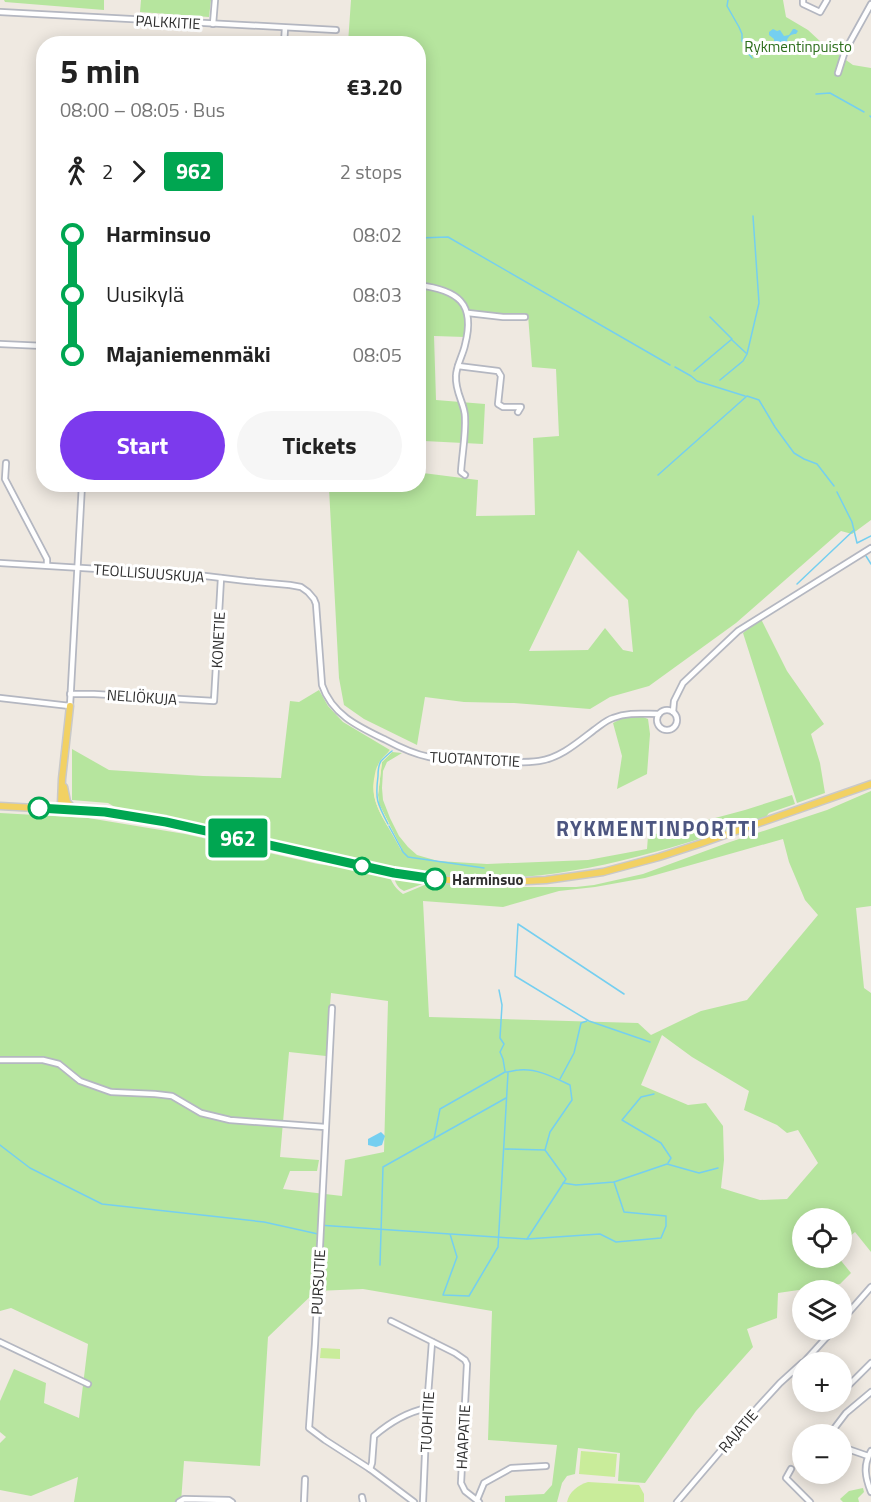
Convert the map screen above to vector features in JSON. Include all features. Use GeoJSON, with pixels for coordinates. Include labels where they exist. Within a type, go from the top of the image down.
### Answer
{"type":"FeatureCollection","features":[{"type":"Feature","properties":{"kind":"main road"},"geometry":{"type":"LineString","coordinates":[[65,810],[61,798],[70,706]]}},
{"type":"Feature","properties":{"kind":"main road"},"geometry":{"type":"LineString","coordinates":[[47,809],[55,805],[58,800],[64,756]]}},
{"type":"Feature","properties":{"kind":"main road"},"geometry":{"type":"LineString","coordinates":[[64,756],[64,791],[68,802],[75,810]]}},
{"type":"Feature","properties":{"kind":"main road"},"geometry":{"type":"LineString","coordinates":[[0,806],[105,812],[166,822],[394,873],[489,884],[535,881],[603,872],[692,847],[871,784]]}},
{"type":"Feature","properties":{"kind":"street"},"geometry":{"type":"LineString","coordinates":[[213,24],[215,0]]}},
{"type":"Feature","properties":{"kind":"street"},"geometry":{"type":"LineString","coordinates":[[803,0],[803,4],[820,12],[827,0]]}},
{"type":"Feature","properties":{"kind":"street"},"geometry":{"type":"LineString","coordinates":[[838,73],[845,51],[871,4]]}},
{"type":"Feature","properties":{"kind":"street","name":"PALKKITIE"},"geometry":{"type":"LineString","coordinates":[[0,12],[336,30]]}},
{"type":"Feature","properties":{"kind":"street"},"geometry":{"type":"LineString","coordinates":[[284,36],[285,28]]}},
{"type":"Feature","properties":{"kind":"street"},"geometry":{"type":"LineString","coordinates":[[426,286],[442,289],[458,297],[464,303],[468,313],[468,332],[456,375],[457,392],[466,414],[461,472],[465,475]]}},
{"type":"Feature","properties":{"kind":"street"},"geometry":{"type":"LineString","coordinates":[[468,313],[525,317]]}},
{"type":"Feature","properties":{"kind":"street"},"geometry":{"type":"LineString","coordinates":[[0,344],[36,346]]}},
{"type":"Feature","properties":{"kind":"street"},"geometry":{"type":"LineString","coordinates":[[459,366],[498,371],[501,375],[498,404],[503,407],[520,407],[518,412]]}},
{"type":"Feature","properties":{"kind":"street"},"geometry":{"type":"LineString","coordinates":[[6,463],[5,479],[47,559],[47,566]]}},
{"type":"Feature","properties":{"kind":"street"},"geometry":{"type":"LineString","coordinates":[[0,698],[70,706],[82,492]]}},
{"type":"Feature","properties":{"kind":"street"},"geometry":{"type":"LineString","coordinates":[[657,721],[659,714],[667,710],[674,701],[683,682],[738,631],[871,548]]}},
{"type":"Feature","properties":{"kind":"street"},"geometry":{"type":"LineString","coordinates":[[0,563],[77,568]]}},
{"type":"Feature","properties":{"kind":"street","name":"TEOLLISUUSKUJA"},"geometry":{"type":"LineString","coordinates":[[77,568],[221,578]]}},
{"type":"Feature","properties":{"kind":"street","name":"KONETIE"},"geometry":{"type":"LineString","coordinates":[[214,701],[221,578]]}},
{"type":"Feature","properties":{"kind":"street","name":"TUOTANTOTIE"},"geometry":{"type":"LineString","coordinates":[[221,578],[290,585],[301,587],[308,592],[314,599],[318,611],[322,685],[333,706],[354,724],[421,755],[453,760],[539,761],[569,749],[611,718],[624,714],[659,714]]}},
{"type":"Feature","properties":{"kind":"street","name":"NELIÖKUJA"},"geometry":{"type":"LineString","coordinates":[[70,694],[214,701]]}},
{"type":"Feature","properties":{"kind":"street"},"geometry":{"type":"LineString","coordinates":[[648,714],[663,728],[672,728],[677,721],[674,701]]}},
{"type":"Feature","properties":{"kind":"street"},"geometry":{"type":"LineString","coordinates":[[667,710],[674,712]]}},
{"type":"Feature","properties":{"kind":"street","name":"PURSUTIE"},"geometry":{"type":"LineString","coordinates":[[332,1008],[309,1428],[414,1502]]}},
{"type":"Feature","properties":{"kind":"street"},"geometry":{"type":"LineString","coordinates":[[0,1060],[43,1060],[59,1064],[80,1081],[111,1092],[172,1096],[201,1113],[230,1120],[325,1127]]}},
{"type":"Feature","properties":{"kind":"street"},"geometry":{"type":"LineString","coordinates":[[852,1309],[871,1287]]}},
{"type":"Feature","properties":{"kind":"street"},"geometry":{"type":"LineString","coordinates":[[391,1321],[432,1342]]}},
{"type":"Feature","properties":{"kind":"street","name":"RAJATIE"},"geometry":{"type":"LineString","coordinates":[[813,1352],[824,1340]]}},
{"type":"Feature","properties":{"kind":"street"},"geometry":{"type":"LineString","coordinates":[[0,1342],[88,1384]]}},
{"type":"Feature","properties":{"kind":"street","name":"HAAPATIE"},"geometry":{"type":"LineString","coordinates":[[432,1342],[455,1353],[467,1364],[461,1483],[465,1491],[478,1501]]}},
{"type":"Feature","properties":{"kind":"street","name":"TUOHITIE"},"geometry":{"type":"LineString","coordinates":[[423,1502],[432,1342]]}},
{"type":"Feature","properties":{"kind":"street"},"geometry":{"type":"LineString","coordinates":[[852,1382],[871,1363]]}},
{"type":"Feature","properties":{"kind":"street","name":"RAJATIE"},"geometry":{"type":"LineString","coordinates":[[677,1502],[748,1418],[792,1373]]}},
{"type":"Feature","properties":{"kind":"street"},"geometry":{"type":"LineString","coordinates":[[838,1424],[846,1413],[871,1392]]}},
{"type":"Feature","properties":{"kind":"street"},"geometry":{"type":"LineString","coordinates":[[370,1469],[374,1436],[405,1415],[427,1408]]}},
{"type":"Feature","properties":{"kind":"street"},"geometry":{"type":"LineString","coordinates":[[852,1451],[868,1456]]}},
{"type":"Feature","properties":{"kind":"street"},"geometry":{"type":"LineString","coordinates":[[871,1451],[865,1467],[871,1491]]}},
{"type":"Feature","properties":{"kind":"street"},"geometry":{"type":"LineString","coordinates":[[478,1501],[484,1483],[511,1468],[546,1466]]}},
{"type":"Feature","properties":{"kind":"street"},"geometry":{"type":"LineString","coordinates":[[791,1469],[786,1478],[810,1502]]}},
{"type":"Feature","properties":{"kind":"street"},"geometry":{"type":"LineString","coordinates":[[304,1502],[305,1479]]}},
{"type":"Feature","properties":{"kind":"street"},"geometry":{"type":"LineString","coordinates":[[179,1502],[184,1499],[229,1500],[232,1502]]}},
{"type":"Feature","properties":{"kind":"green space"},"geometry":{"type":"Polygon","coordinates":[[[4,0],[104,0],[104,10],[5,2],[4,0]]]}},
{"type":"Feature","properties":{"kind":"green space"},"geometry":{"type":"Polygon","coordinates":[[[141,0],[211,0],[209,17],[140,12],[141,0]]]}},
{"type":"Feature","properties":{"kind":"green space","name":"Rykmentinpuisto"},"geometry":{"type":"Polygon","coordinates":[[[351,0],[783,0],[786,17],[808,30],[853,65],[871,68],[871,520],[852,534],[841,531],[736,623],[649,686],[610,697],[590,709],[464,702],[425,697],[417,745],[364,719],[344,705],[339,678],[329,492],[426,492],[426,473],[478,480],[476,516],[535,515],[533,438],[559,436],[556,369],[532,367],[528,315],[466,311],[465,337],[434,336],[436,400],[485,404],[483,444],[426,441],[426,36],[348,36],[351,0]],[[578,550],[529,651],[588,650],[605,628],[623,650],[633,652],[628,600],[578,550]]]}},
{"type":"Feature","properties":{"kind":"green space"},"geometry":{"type":"Polygon","coordinates":[[[761,619],[787,671],[824,724],[811,734],[820,763],[825,793],[797,803],[743,633],[761,619]]]}},
{"type":"Feature","properties":{"kind":"green space"},"geometry":{"type":"Polygon","coordinates":[[[319,690],[328,706],[343,722],[390,750],[382,762],[392,752],[402,753],[387,762],[383,771],[383,800],[399,836],[408,847],[417,855],[438,861],[487,864],[588,860],[647,849],[648,836],[792,795],[795,804],[769,813],[765,818],[641,856],[600,866],[516,877],[473,878],[399,870],[360,859],[360,861],[350,861],[212,827],[120,810],[108,803],[72,800],[72,749],[109,770],[281,778],[290,701],[299,702],[319,690]],[[382,762],[375,778],[376,801],[401,850],[379,804],[382,762]]]}},
{"type":"Feature","properties":{"kind":"green space"},"geometry":{"type":"Polygon","coordinates":[[[625,717],[648,719],[650,734],[647,774],[617,789],[622,756],[613,723],[625,717]]]}},
{"type":"Feature","properties":{"kind":"green space"},"geometry":{"type":"Polygon","coordinates":[[[871,791],[871,906],[856,908],[864,988],[871,993],[871,1252],[855,1232],[852,1235],[852,1208],[792,1208],[792,1268],[847,1268],[851,1273],[844,1280],[792,1280],[792,1291],[778,1293],[777,1318],[747,1329],[753,1347],[696,1411],[645,1483],[618,1481],[620,1453],[578,1448],[575,1474],[567,1476],[562,1483],[557,1502],[505,1502],[505,1496],[544,1494],[552,1485],[557,1445],[488,1440],[492,1311],[363,1289],[316,1291],[268,1337],[260,1466],[184,1461],[181,1502],[74,1502],[78,1477],[31,1496],[0,1490],[0,1443],[6,1437],[0,1432],[0,1401],[14,1369],[46,1383],[44,1403],[79,1418],[88,1344],[11,1308],[0,1311],[0,813],[88,818],[185,834],[318,864],[389,875],[394,886],[403,894],[427,884],[435,885],[436,883],[484,887],[594,885],[643,874],[827,810],[871,791]],[[783,839],[645,878],[559,891],[503,907],[423,901],[429,1017],[638,1023],[651,1035],[701,1011],[747,1000],[818,915],[805,900],[789,862],[783,839]],[[331,993],[326,1056],[289,1052],[280,1157],[319,1160],[317,1171],[290,1171],[283,1189],[342,1196],[345,1160],[384,1152],[388,1001],[331,993]],[[662,1035],[641,1085],[688,1105],[706,1103],[723,1126],[724,1160],[721,1188],[760,1200],[787,1199],[818,1163],[798,1130],[787,1133],[777,1125],[744,1110],[749,1091],[692,1057],[662,1035]]]}},
{"type":"Feature","properties":{"kind":"green space"},"geometry":{"type":"Polygon","coordinates":[[[394,876],[425,883],[404,891],[397,885],[394,876]]]}},
{"type":"Feature","properties":{"kind":"green space"},"geometry":{"type":"Polygon","coordinates":[[[321,1348],[340,1349],[340,1359],[320,1358],[321,1348]]]}},
{"type":"Feature","properties":{"kind":"green space"},"geometry":{"type":"Polygon","coordinates":[[[581,1451],[617,1454],[615,1477],[579,1474],[581,1451]]]}},
{"type":"Feature","properties":{"kind":"green space"},"geometry":{"type":"Polygon","coordinates":[[[588,1482],[639,1485],[644,1494],[644,1502],[567,1502],[574,1489],[588,1482]]]}},
{"type":"Feature","properties":{"kind":"green space"},"geometry":{"type":"Polygon","coordinates":[[[863,1488],[864,1492],[858,1498],[859,1502],[843,1502],[840,1499],[849,1491],[863,1488]]]}},
{"type":"Feature","properties":{"kind":"sand"},"geometry":{"type":"Polygon","coordinates":[[[390,750],[392,752],[382,762],[378,795],[379,804],[389,823],[387,825],[376,803],[373,786],[377,767],[390,750]]]}},
{"type":"Feature","properties":{"kind":"water"},"geometry":{"type":"Polygon","coordinates":[[[773,29],[780,30],[784,36],[789,35],[793,29],[798,31],[789,37],[787,40],[789,45],[780,53],[774,39],[769,35],[773,29]]]}},
{"type":"Feature","properties":{"kind":"water"},"geometry":{"type":"Polygon","coordinates":[[[381,1132],[385,1136],[382,1145],[376,1147],[368,1145],[368,1139],[381,1132]]]}},
{"type":"Feature","properties":{"kind":"waterway"},"geometry":{"type":"LineString","coordinates":[[728,0],[727,6],[752,58]]}},
{"type":"Feature","properties":{"kind":"waterway"},"geometry":{"type":"LineString","coordinates":[[816,94],[830,93],[864,112]]}},
{"type":"Feature","properties":{"kind":"waterway"},"geometry":{"type":"LineString","coordinates":[[720,380],[743,361],[747,354],[759,303],[753,216]]}},
{"type":"Feature","properties":{"kind":"waterway"},"geometry":{"type":"LineString","coordinates":[[426,238],[448,237],[670,365]]}},
{"type":"Feature","properties":{"kind":"waterway"},"geometry":{"type":"LineString","coordinates":[[694,371],[732,339],[710,317]]}},
{"type":"Feature","properties":{"kind":"waterway"},"geometry":{"type":"LineString","coordinates":[[732,340],[746,353]]}},
{"type":"Feature","properties":{"kind":"waterway"},"geometry":{"type":"LineString","coordinates":[[675,367],[697,381],[745,396]]}},
{"type":"Feature","properties":{"kind":"waterway"},"geometry":{"type":"LineString","coordinates":[[658,475],[747,396],[759,400],[794,453],[817,464],[834,486]]}},
{"type":"Feature","properties":{"kind":"waterway"},"geometry":{"type":"LineString","coordinates":[[837,492],[852,522],[857,543],[871,536]]}},
{"type":"Feature","properties":{"kind":"waterway"},"geometry":{"type":"LineString","coordinates":[[797,584],[854,530]]}},
{"type":"Feature","properties":{"kind":"waterway"},"geometry":{"type":"LineString","coordinates":[[866,556],[871,564]]}},
{"type":"Feature","properties":{"kind":"waterway"},"geometry":{"type":"LineString","coordinates":[[388,824],[377,796],[378,770],[381,761],[392,751]]}},
{"type":"Feature","properties":{"kind":"waterway"},"geometry":{"type":"LineString","coordinates":[[389,826],[408,857],[484,868]]}},
{"type":"Feature","properties":{"kind":"waterway"},"geometry":{"type":"LineString","coordinates":[[624,994],[518,924],[515,976],[589,1021],[650,1042]]}},
{"type":"Feature","properties":{"kind":"waterway"},"geometry":{"type":"LineString","coordinates":[[499,990],[502,1005],[500,1038],[504,1044],[500,1052],[505,1071]]}},
{"type":"Feature","properties":{"kind":"waterway"},"geometry":{"type":"LineString","coordinates":[[560,1079],[574,1053],[581,1023],[587,1021]]}},
{"type":"Feature","properties":{"kind":"waterway"},"geometry":{"type":"LineString","coordinates":[[434,1139],[440,1109],[505,1072],[526,1070],[546,1074],[570,1085],[572,1100],[550,1132],[545,1150]]}},
{"type":"Feature","properties":{"kind":"waterway"},"geometry":{"type":"LineString","coordinates":[[0,1145],[30,1168],[102,1204],[264,1222],[318,1234],[318,1225],[450,1234],[457,1257],[443,1295],[469,1296],[498,1247],[508,1073]]}},
{"type":"Feature","properties":{"kind":"waterway"},"geometry":{"type":"LineString","coordinates":[[654,1094],[641,1097],[622,1120],[661,1143],[671,1158],[668,1163]]}},
{"type":"Feature","properties":{"kind":"waterway"},"geometry":{"type":"LineString","coordinates":[[380,1265],[383,1167],[506,1098]]}},
{"type":"Feature","properties":{"kind":"waterway"},"geometry":{"type":"LineString","coordinates":[[505,1149],[545,1150],[566,1179],[527,1239]]}},
{"type":"Feature","properties":{"kind":"waterway"},"geometry":{"type":"LineString","coordinates":[[563,1183],[576,1185],[614,1182],[667,1164],[699,1173],[718,1168]]}},
{"type":"Feature","properties":{"kind":"waterway"},"geometry":{"type":"LineString","coordinates":[[451,1234],[527,1239],[600,1234],[616,1242],[661,1238],[666,1226],[666,1216],[624,1212],[614,1182]]}},
{"type":"Feature","properties":{"kind":"bus line","name":"962"},"geometry":{"type":"LineString","coordinates":[[39,808],[105,812],[166,822],[394,873],[435,879]]}},
{"type":"Feature","properties":{"kind":"place","name":"Harminsuo"},"geometry":{"type":"Point","coordinates":[435,879]}},
{"type":"Feature","properties":{"kind":"district","name":"RYKMENTINPORTTI"},"geometry":{"type":"Point","coordinates":[657,828]}}]}
